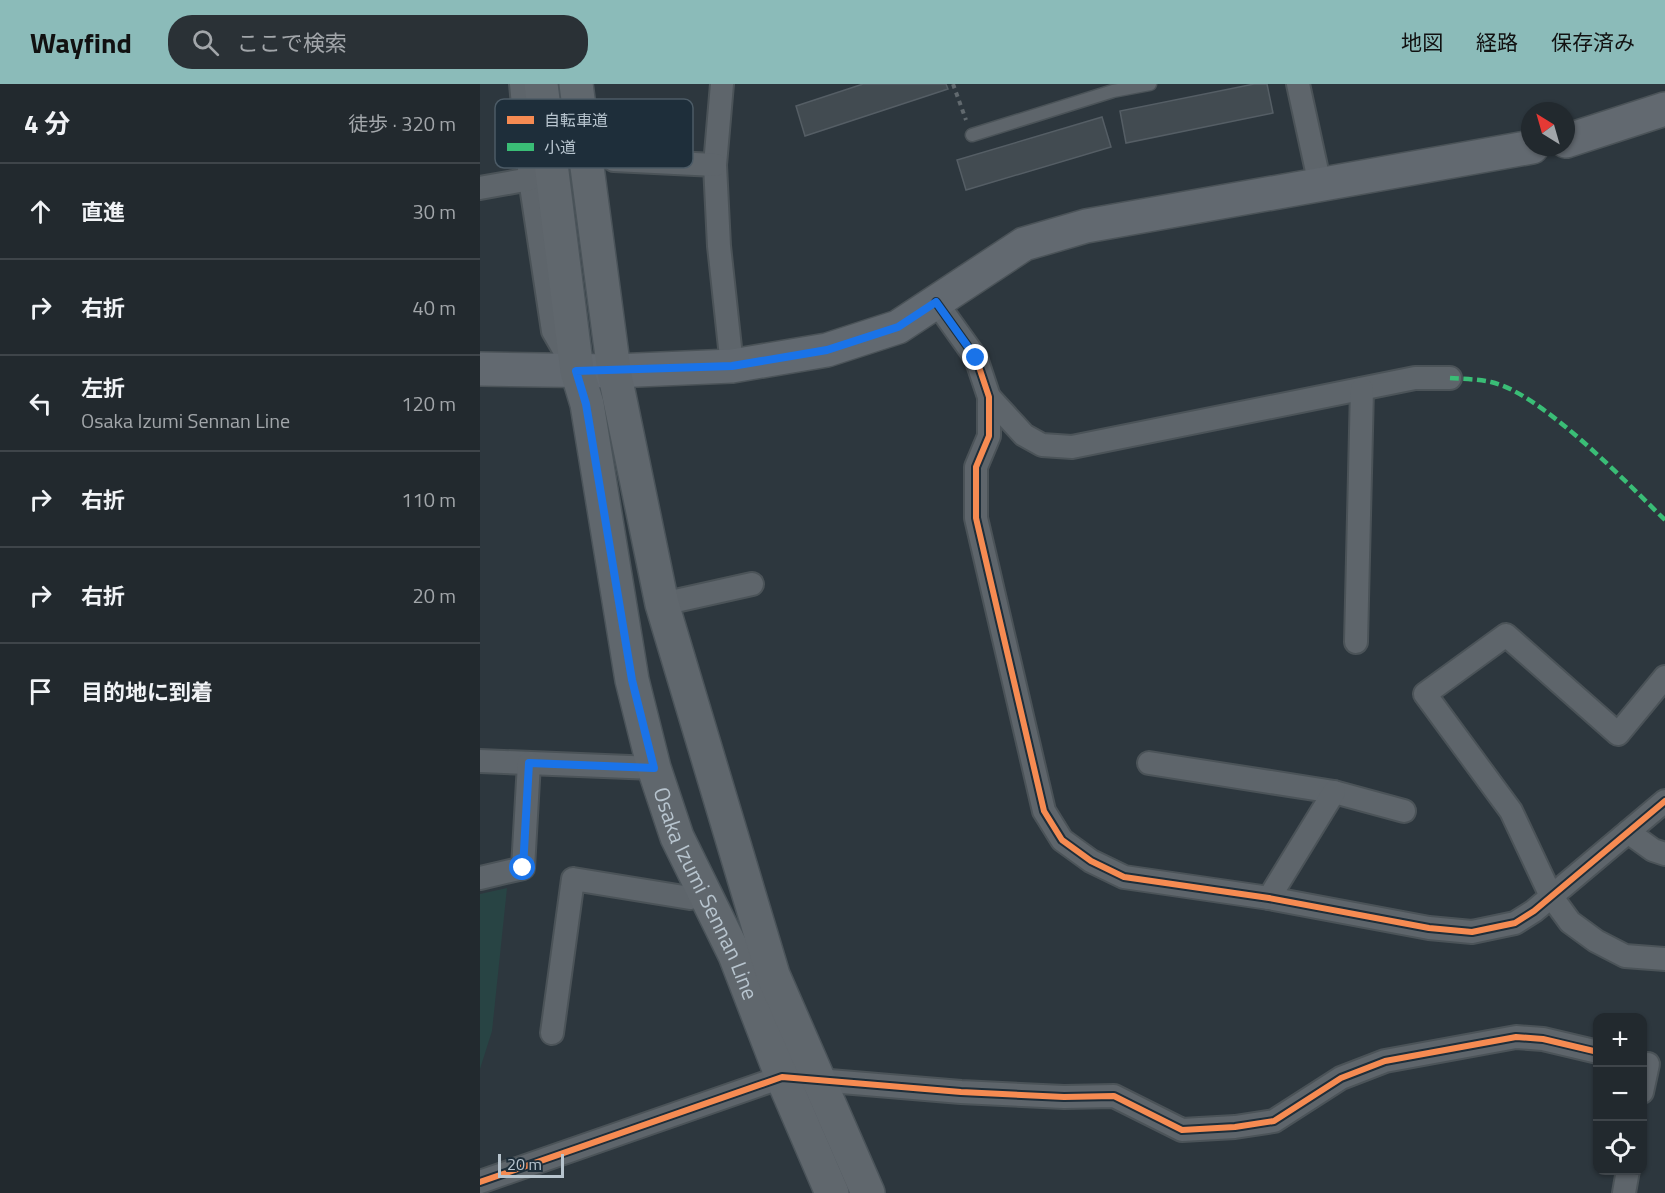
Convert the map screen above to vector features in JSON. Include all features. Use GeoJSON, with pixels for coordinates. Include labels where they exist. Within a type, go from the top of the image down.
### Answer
{"type":"FeatureCollection","features":[{"type":"Feature","properties":{"kind":"main road","name":"Osaka Izumi Sennan Line"},"geometry":{"type":"LineString","coordinates":[[541,84],[543,99]]}},
{"type":"Feature","properties":{"kind":"main road","name":"Osaka Izumi Sennan Line"},"geometry":{"type":"LineString","coordinates":[[576,84],[578,99]]}},
{"type":"Feature","properties":{"kind":"main road","name":"Osaka Izumi Sennan Line"},"geometry":{"type":"LineString","coordinates":[[551,168],[576,371],[586,404],[632,680],[654,768],[677,837],[735,955],[783,1077],[868,1193]]}},
{"type":"Feature","properties":{"kind":"main road","name":"Osaka Izumi Sennan Line"},"geometry":{"type":"LineString","coordinates":[[587,168],[614,371],[662,604],[773,975],[817,1078],[832,1193]]}},
{"type":"Feature","properties":{"kind":"street"},"geometry":{"type":"LineString","coordinates":[[521,84],[522,99]]}},
{"type":"Feature","properties":{"kind":"street"},"geometry":{"type":"LineString","coordinates":[[722,84],[715,165],[719,246],[732,366]]}},
{"type":"Feature","properties":{"kind":"street"},"geometry":{"type":"LineString","coordinates":[[1298,84],[1320,185]]}},
{"type":"Feature","properties":{"kind":"street"},"geometry":{"type":"LineString","coordinates":[[1575,138],[1665,109]]}},
{"type":"Feature","properties":{"kind":"street"},"geometry":{"type":"LineString","coordinates":[[480,369],[614,371],[732,366],[837,347],[898,327],[1024,244],[1034,241],[1086,226],[1521,149]]}},
{"type":"Feature","properties":{"kind":"street"},"geometry":{"type":"LineString","coordinates":[[693,164],[715,165]]}},
{"type":"Feature","properties":{"kind":"street"},"geometry":{"type":"LineString","coordinates":[[529,168],[553,331],[576,371]]}},
{"type":"Feature","properties":{"kind":"street"},"geometry":{"type":"LineString","coordinates":[[480,188],[530,178]]}},
{"type":"Feature","properties":{"kind":"street"},"geometry":{"type":"LineString","coordinates":[[936,302],[976,358],[989,398],[989,436],[976,467],[976,518],[1044,811],[1062,840],[1091,861],[1124,877],[1269,898],[1429,928],[1472,932],[1515,922],[1534,911],[1665,801]]}},
{"type":"Feature","properties":{"kind":"street"},"geometry":{"type":"LineString","coordinates":[[989,398],[1024,435],[1042,445],[1072,447],[1415,378],[1450,378]]}},
{"type":"Feature","properties":{"kind":"street"},"geometry":{"type":"LineString","coordinates":[[1356,642],[1362,388]]}},
{"type":"Feature","properties":{"kind":"street"},"geometry":{"type":"LineString","coordinates":[[662,604],[752,584]]}},
{"type":"Feature","properties":{"kind":"street"},"geometry":{"type":"LineString","coordinates":[[1665,677],[1618,734],[1506,635],[1425,694],[1512,811],[1551,896],[1570,922],[1596,942],[1625,956],[1665,959]]}},
{"type":"Feature","properties":{"kind":"street"},"geometry":{"type":"LineString","coordinates":[[480,760],[654,768]]}},
{"type":"Feature","properties":{"kind":"street"},"geometry":{"type":"LineString","coordinates":[[480,878],[523,868],[529,763]]}},
{"type":"Feature","properties":{"kind":"street"},"geometry":{"type":"LineString","coordinates":[[1149,763],[1334,792],[1404,811]]}},
{"type":"Feature","properties":{"kind":"street"},"geometry":{"type":"LineString","coordinates":[[1269,898],[1334,792]]}},
{"type":"Feature","properties":{"kind":"street"},"geometry":{"type":"LineString","coordinates":[[1628,832],[1653,850],[1665,854]]}},
{"type":"Feature","properties":{"kind":"street"},"geometry":{"type":"LineString","coordinates":[[552,1033],[573,879],[690,898],[705,893]]}},
{"type":"Feature","properties":{"kind":"street"},"geometry":{"type":"LineString","coordinates":[[493,1183],[783,1077],[817,1078],[961,1092],[1064,1097],[1114,1096],[1182,1130],[1235,1127],[1274,1121],[1341,1078],[1385,1061],[1516,1037],[1543,1039],[1593,1051]]}},
{"type":"Feature","properties":{"kind":"street"},"geometry":{"type":"LineString","coordinates":[[1624,1193],[1627,1175]]}},
{"type":"Feature","properties":{"kind":"lane"},"geometry":{"type":"LineString","coordinates":[[972,135],[1113,91],[1150,84]]}},
{"type":"Feature","properties":{"kind":"path"},"geometry":{"type":"LineString","coordinates":[[953,84],[972,135]]}},
{"type":"Feature","properties":{"kind":"green space"},"geometry":{"type":"Polygon","coordinates":[[[507,888],[492,1031],[480,1069],[480,894],[507,888]]]}},
{"type":"Feature","properties":{"kind":"building"},"geometry":{"type":"Polygon","coordinates":[[[863,84],[946,84],[948,89],[805,136],[796,106],[863,84]]]}},
{"type":"Feature","properties":{"kind":"building"},"geometry":{"type":"Polygon","coordinates":[[[1254,84],[1267,84],[1273,113],[1126,143],[1120,111],[1254,84]]]}},
{"type":"Feature","properties":{"kind":"building"},"geometry":{"type":"Polygon","coordinates":[[[1102,117],[1111,147],[966,190],[957,160],[1102,117]]]}},
{"type":"Feature","properties":{"kind":"marked path"},"geometry":{"type":"LineString","coordinates":[[1450,378],[1491,382],[1534,403],[1582,441],[1665,520]]}},
{"type":"Feature","properties":{"kind":"cycle path"},"geometry":{"type":"LineString","coordinates":[[936,302],[976,358],[989,397],[989,436],[976,467],[976,518],[1044,811],[1062,840],[1091,861],[1124,877],[1269,898],[1429,928],[1472,932],[1515,923],[1534,911],[1665,801]]}},
{"type":"Feature","properties":{"kind":"cycle path"},"geometry":{"type":"LineString","coordinates":[[480,1182],[782,1077],[961,1092],[1064,1097],[1114,1096],[1182,1130],[1235,1127],[1274,1121],[1341,1078],[1385,1061],[1516,1037],[1543,1039],[1593,1051]]}},
{"type":"Feature","properties":{"kind":"route"},"geometry":{"type":"LineString","coordinates":[[523,868],[529,763],[654,768],[632,680],[586,404],[576,371],[732,366],[827,350],[898,327],[936,302],[976,358]]}}]}
